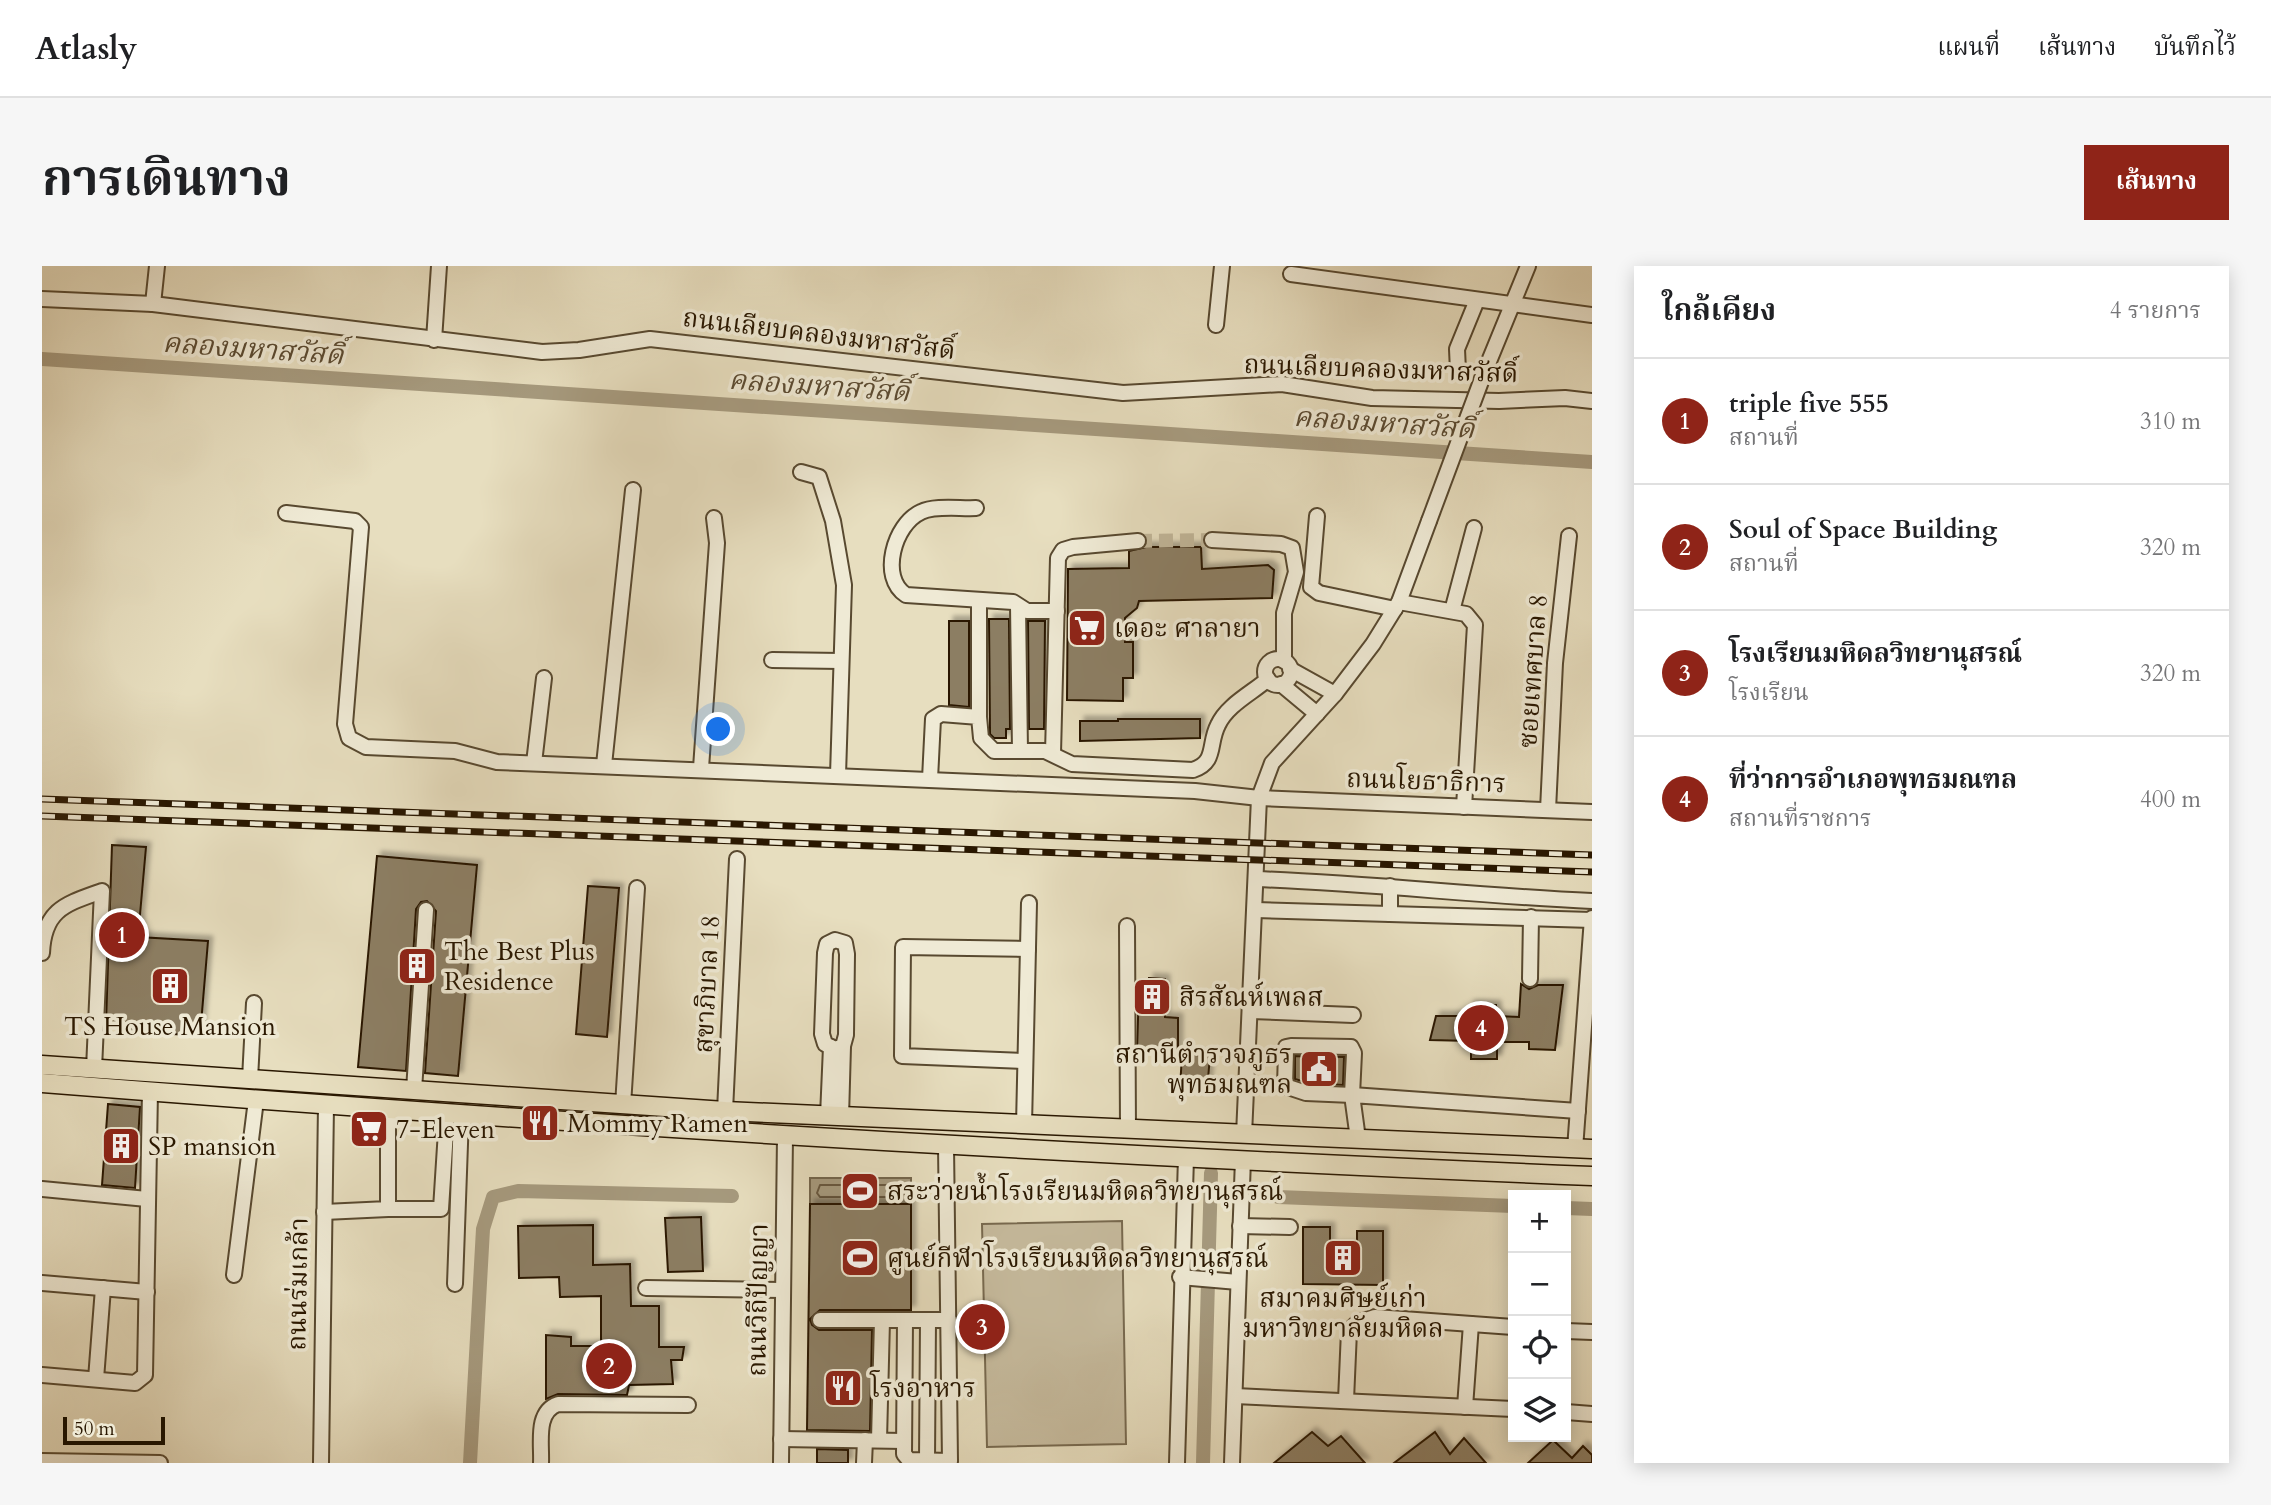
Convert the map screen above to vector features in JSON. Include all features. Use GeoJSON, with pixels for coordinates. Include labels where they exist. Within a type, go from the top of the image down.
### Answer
{"type":"FeatureCollection","features":[{"type":"Feature","properties":{"kind":"main road"},"geometry":{"type":"LineString","coordinates":[[42,1065],[725,1111],[1584,1149],[1583,1175],[785,1137],[42,1083]]}},
{"type":"Feature","properties":{"kind":"main road"},"geometry":{"type":"LineString","coordinates":[[150,1091],[151,1073]]}},
{"type":"Feature","properties":{"kind":"main road"},"geometry":{"type":"LineString","coordinates":[[1243,1159],[1244,1135]]}},
{"type":"Feature","properties":{"kind":"street"},"geometry":{"type":"LineString","coordinates":[[153,304],[157,266]]}},
{"type":"Feature","properties":{"kind":"street"},"geometry":{"type":"LineString","coordinates":[[434,340],[439,266]]}},
{"type":"Feature","properties":{"kind":"street"},"geometry":{"type":"LineString","coordinates":[[1216,325],[1222,266]]}},
{"type":"Feature","properties":{"kind":"street"},"geometry":{"type":"LineString","coordinates":[[1244,1135],[1259,798],[1272,763],[1335,694],[1397,606],[1483,376],[1528,266]]}},
{"type":"Feature","properties":{"kind":"street"},"geometry":{"type":"LineString","coordinates":[[1291,274],[1592,315]]}},
{"type":"Feature","properties":{"kind":"street","name":"ถนนเลียบคลองมหาสวัสดิ์"},"geometry":{"type":"LineString","coordinates":[[42,299],[153,304],[542,352],[579,350],[650,339],[1122,393],[1282,384],[1372,398],[1499,401],[1565,398],[1592,401]]}},
{"type":"Feature","properties":{"kind":"street"},"geometry":{"type":"LineString","coordinates":[[1458,371],[1457,349],[1477,300]]}},
{"type":"Feature","properties":{"kind":"street"},"geometry":{"type":"LineString","coordinates":[[801,472],[819,477],[834,521],[844,585],[838,775]]}},
{"type":"Feature","properties":{"kind":"street"},"geometry":{"type":"LineString","coordinates":[[604,765],[633,491]]}},
{"type":"Feature","properties":{"kind":"street"},"geometry":{"type":"LineString","coordinates":[[976,508],[922,511],[898,532],[893,541],[898,590],[906,595],[979,602],[1013,602],[1027,611],[1057,611]]}},
{"type":"Feature","properties":{"kind":"street","name":"ถนนโยธาธิการ"},"geometry":{"type":"LineString","coordinates":[[286,513],[355,521],[361,527],[345,723],[349,738],[366,747],[455,751],[497,762],[701,768],[1195,791],[1259,798],[1592,812]]}},
{"type":"Feature","properties":{"kind":"street"},"geometry":{"type":"LineString","coordinates":[[1317,516],[1311,587],[1320,593],[1466,614],[1475,625],[1464,807]]}},
{"type":"Feature","properties":{"kind":"street"},"geometry":{"type":"LineString","coordinates":[[701,768],[717,542],[714,518]]}},
{"type":"Feature","properties":{"kind":"street"},"geometry":{"type":"LineString","coordinates":[[1452,611],[1474,528]]}},
{"type":"Feature","properties":{"kind":"street","name":"ซอยเทศบาล 8"},"geometry":{"type":"LineString","coordinates":[[1548,810],[1555,663],[1569,536]]}},
{"type":"Feature","properties":{"kind":"street"},"geometry":{"type":"LineString","coordinates":[[979,602],[979,718],[981,738],[985,745],[994,751],[1053,753],[1072,764],[1193,770],[1205,766],[1212,755],[1213,738],[1223,717],[1274,682],[1289,678],[1284,613],[1296,572],[1292,548],[1268,543],[1212,540]]}},
{"type":"Feature","properties":{"kind":"street"},"geometry":{"type":"LineString","coordinates":[[1053,753],[1058,558],[1063,550],[1138,541]]}},
{"type":"Feature","properties":{"kind":"street"},"geometry":{"type":"LineString","coordinates":[[1018,606],[1020,751]]}},
{"type":"Feature","properties":{"kind":"street"},"geometry":{"type":"LineString","coordinates":[[772,660],[841,661]]}},
{"type":"Feature","properties":{"kind":"street"},"geometry":{"type":"LineString","coordinates":[[1317,714],[1274,682],[1267,665],[1275,660],[1287,665],[1335,694]]}},
{"type":"Feature","properties":{"kind":"street"},"geometry":{"type":"LineString","coordinates":[[534,763],[544,678]]}},
{"type":"Feature","properties":{"kind":"street"},"geometry":{"type":"LineString","coordinates":[[930,779],[933,719],[941,714],[979,718]]}},
{"type":"Feature","properties":{"kind":"street","name":"สุขาภิบาล 18"},"geometry":{"type":"LineString","coordinates":[[725,1111],[737,859]]}},
{"type":"Feature","properties":{"kind":"street"},"geometry":{"type":"LineString","coordinates":[[1256,879],[1390,886],[1508,898],[1592,901]]}},
{"type":"Feature","properties":{"kind":"street"},"geometry":{"type":"LineString","coordinates":[[1390,886],[1390,914]]}},
{"type":"Feature","properties":{"kind":"street"},"geometry":{"type":"LineString","coordinates":[[623,1105],[637,888]]}},
{"type":"Feature","properties":{"kind":"street"},"geometry":{"type":"LineString","coordinates":[[42,953],[46,927],[53,914],[64,905],[102,891],[94,1069]]}},
{"type":"Feature","properties":{"kind":"street"},"geometry":{"type":"LineString","coordinates":[[1024,1125],[1029,903]]}},
{"type":"Feature","properties":{"kind":"street"},"geometry":{"type":"LineString","coordinates":[[414,1090],[426,910]]}},
{"type":"Feature","properties":{"kind":"street"},"geometry":{"type":"LineString","coordinates":[[1256,910],[1592,919],[1578,1111],[1584,1149]]}},
{"type":"Feature","properties":{"kind":"street"},"geometry":{"type":"LineString","coordinates":[[1530,979],[1531,917]]}},
{"type":"Feature","properties":{"kind":"street"},"geometry":{"type":"LineString","coordinates":[[1127,926],[1128,1129]]}},
{"type":"Feature","properties":{"kind":"street"},"geometry":{"type":"LineString","coordinates":[[834,1116],[837,1046],[846,1035],[847,954],[845,943],[835,940],[827,944],[825,953],[822,1034],[825,1044],[837,1046]]}},
{"type":"Feature","properties":{"kind":"street"},"geometry":{"type":"LineString","coordinates":[[1025,1060],[902,1056],[903,947],[1028,949]]}},
{"type":"Feature","properties":{"kind":"street"},"geometry":{"type":"LineString","coordinates":[[250,1079],[254,1003]]}},
{"type":"Feature","properties":{"kind":"street"},"geometry":{"type":"LineString","coordinates":[[1251,1011],[1353,1015]]}},
{"type":"Feature","properties":{"kind":"street"},"geometry":{"type":"LineString","coordinates":[[1358,1139],[1352,1095],[1354,1053],[1350,1047],[1286,1047],[1285,1086],[1306,1093],[1352,1095],[1578,1111]]}},
{"type":"Feature","properties":{"kind":"street"},"geometry":{"type":"LineString","coordinates":[[42,1375],[135,1383],[143,1380],[148,1292],[150,1091]]}},
{"type":"Feature","properties":{"kind":"street"},"geometry":{"type":"LineString","coordinates":[[234,1275],[256,1100]]}},
{"type":"Feature","properties":{"kind":"street","name":"ถนนร่มเกล้า"},"geometry":{"type":"LineString","coordinates":[[321,1463],[326,1105]]}},
{"type":"Feature","properties":{"kind":"street"},"geometry":{"type":"LineString","coordinates":[[388,1110],[388,1209]]}},
{"type":"Feature","properties":{"kind":"street"},"geometry":{"type":"LineString","coordinates":[[324,1212],[441,1209],[454,1115]]}},
{"type":"Feature","properties":{"kind":"street"},"geometry":{"type":"LineString","coordinates":[[454,1115],[456,1284]]}},
{"type":"Feature","properties":{"kind":"street","name":"ถนนวิถีปัญญา"},"geometry":{"type":"LineString","coordinates":[[781,1463],[785,1137]]}},
{"type":"Feature","properties":{"kind":"street"},"geometry":{"type":"LineString","coordinates":[[905,1320],[904,1441],[907,1458],[950,1461],[946,1146]]}},
{"type":"Feature","properties":{"kind":"street"},"geometry":{"type":"LineString","coordinates":[[1177,1463],[1185,1157]]}},
{"type":"Feature","properties":{"kind":"street"},"geometry":{"type":"LineString","coordinates":[[1232,1463],[1243,1159]]}},
{"type":"Feature","properties":{"kind":"street"},"geometry":{"type":"LineString","coordinates":[[42,1189],[147,1199]]}},
{"type":"Feature","properties":{"kind":"street"},"geometry":{"type":"LineString","coordinates":[[1240,1226],[1290,1227]]}},
{"type":"Feature","properties":{"kind":"street"},"geometry":{"type":"LineString","coordinates":[[1180,1277],[1238,1282]]}},
{"type":"Feature","properties":{"kind":"street"},"geometry":{"type":"LineString","coordinates":[[42,1283],[148,1292]]}},
{"type":"Feature","properties":{"kind":"street"},"geometry":{"type":"LineString","coordinates":[[96,1380],[103,1288]]}},
{"type":"Feature","properties":{"kind":"street"},"geometry":{"type":"LineString","coordinates":[[646,1288],[783,1290]]}},
{"type":"Feature","properties":{"kind":"street"},"geometry":{"type":"LineString","coordinates":[[1346,1400],[1349,1331],[1357,1323],[1375,1318],[1508,1327]]}},
{"type":"Feature","properties":{"kind":"street"},"geometry":{"type":"LineString","coordinates":[[820,1320],[949,1320]]}},
{"type":"Feature","properties":{"kind":"street"},"geometry":{"type":"LineString","coordinates":[[864,1463],[872,1440],[882,1320]]}},
{"type":"Feature","properties":{"kind":"street"},"geometry":{"type":"LineString","coordinates":[[927,1460],[928,1320]]}},
{"type":"Feature","properties":{"kind":"street"},"geometry":{"type":"LineString","coordinates":[[1465,1407],[1471,1324]]}},
{"type":"Feature","properties":{"kind":"street"},"geometry":{"type":"LineString","coordinates":[[1571,1331],[1592,1332]]}},
{"type":"Feature","properties":{"kind":"street"},"geometry":{"type":"LineString","coordinates":[[1235,1396],[1508,1409]]}},
{"type":"Feature","properties":{"kind":"street"},"geometry":{"type":"LineString","coordinates":[[541,1463],[543,1415],[558,1404],[688,1405]]}},
{"type":"Feature","properties":{"kind":"street"},"geometry":{"type":"LineString","coordinates":[[1571,1412],[1592,1413]]}},
{"type":"Feature","properties":{"kind":"street"},"geometry":{"type":"LineString","coordinates":[[781,1439],[904,1441]]}},
{"type":"Feature","properties":{"kind":"street"},"geometry":{"type":"LineString","coordinates":[[42,1461],[160,1463]]}},
{"type":"Feature","properties":{"kind":"shaded area"},"geometry":{"type":"Polygon","coordinates":[[[1122,1221],[1126,1444],[987,1447],[982,1224],[1122,1221]]]}},
{"type":"Feature","properties":{"kind":"water","name":"สระว่ายน้ำโรงเรียนมหิดลวิทยานุสรณ์"},"geometry":{"type":"Polygon","coordinates":[[[810,1178],[911,1178],[911,1204],[810,1204],[810,1178]]]}},
{"type":"Feature","properties":{"kind":"building"},"geometry":{"type":"Polygon","coordinates":[[[1146,547],[1201,547],[1202,569],[1268,565],[1274,570],[1272,598],[1139,601],[1137,608],[1125,618],[1125,642],[1133,642],[1133,678],[1123,678],[1123,701],[1067,700],[1068,569],[1129,568],[1129,551],[1146,547]]]}},
{"type":"Feature","properties":{"kind":"building"},"geometry":{"type":"Polygon","coordinates":[[[989,619],[1009,619],[1010,729],[1006,729],[1006,738],[994,738],[990,734],[989,619]]]}},
{"type":"Feature","properties":{"kind":"building"},"geometry":{"type":"Polygon","coordinates":[[[949,621],[969,621],[969,707],[949,705],[949,621]]]}},
{"type":"Feature","properties":{"kind":"building"},"geometry":{"type":"Polygon","coordinates":[[[1028,621],[1045,621],[1044,729],[1029,729],[1028,621]]]}},
{"type":"Feature","properties":{"kind":"building"},"geometry":{"type":"Polygon","coordinates":[[[1200,719],[1200,738],[1080,741],[1080,721],[1200,719]]]}},
{"type":"Feature","properties":{"kind":"building"},"geometry":{"type":"Polygon","coordinates":[[[112,845],[146,847],[138,937],[208,941],[200,1036],[132,1031],[133,1025],[106,1023],[112,845]]]}},
{"type":"Feature","properties":{"kind":"building","name":"The Best Plus Residence"},"geometry":{"type":"Polygon","coordinates":[[[377,856],[477,865],[458,1076],[425,1073],[436,911],[427,901],[421,902],[416,909],[406,1071],[358,1067],[377,856]]]}},
{"type":"Feature","properties":{"kind":"building"},"geometry":{"type":"Polygon","coordinates":[[[588,886],[619,888],[607,1037],[576,1034],[588,886]]]}},
{"type":"Feature","properties":{"kind":"building"},"geometry":{"type":"Polygon","coordinates":[[[1149,978],[1165,979],[1165,1017],[1178,1018],[1178,1052],[1137,1051],[1139,987],[1149,987],[1149,978]]]}},
{"type":"Feature","properties":{"kind":"building"},"geometry":{"type":"Polygon","coordinates":[[[1521,984],[1529,989],[1538,985],[1563,985],[1555,1050],[1529,1049],[1529,1042],[1497,1042],[1497,1059],[1471,1059],[1471,1041],[1430,1040],[1436,1016],[1470,1016],[1470,1005],[1496,1005],[1497,1016],[1519,1017],[1521,984]]]}},
{"type":"Feature","properties":{"kind":"building"},"geometry":{"type":"Polygon","coordinates":[[[1182,1054],[1210,1056],[1207,1090],[1180,1089],[1182,1054]]]}},
{"type":"Feature","properties":{"kind":"building","name":"สถานีตำรวจภูธร พุทธมณฑล"},"geometry":{"type":"Polygon","coordinates":[[[1295,1056],[1344,1057],[1343,1085],[1308,1083],[1295,1079],[1295,1056]]]}},
{"type":"Feature","properties":{"kind":"building","name":"SP mansion"},"geometry":{"type":"Polygon","coordinates":[[[108,1104],[140,1107],[135,1188],[102,1185],[108,1104]]]}},
{"type":"Feature","properties":{"kind":"building","name":"ศูนย์กีฬาโรงเรียนมหิดลวิทยานุสรณ์"},"geometry":{"type":"Polygon","coordinates":[[[810,1204],[911,1204],[911,1310],[820,1310],[810,1319],[812,1325],[819,1330],[872,1330],[870,1431],[807,1430],[810,1204]]]}},
{"type":"Feature","properties":{"kind":"building"},"geometry":{"type":"Polygon","coordinates":[[[701,1217],[703,1271],[668,1272],[665,1218],[701,1217]]]}},
{"type":"Feature","properties":{"kind":"building"},"geometry":{"type":"Polygon","coordinates":[[[593,1225],[593,1265],[630,1264],[631,1306],[659,1306],[659,1347],[684,1347],[682,1360],[671,1360],[673,1384],[629,1385],[627,1395],[558,1394],[546,1399],[546,1335],[571,1337],[571,1346],[601,1346],[601,1296],[560,1297],[559,1277],[519,1278],[518,1226],[593,1225]]]}},
{"type":"Feature","properties":{"kind":"building","name":"สมาคมศิษย์เก่า มหาวิทยาลัยมหิดล"},"geometry":{"type":"Polygon","coordinates":[[[1303,1227],[1330,1227],[1330,1246],[1357,1246],[1357,1231],[1383,1231],[1383,1285],[1303,1284],[1303,1227]]]}},
{"type":"Feature","properties":{"kind":"building"},"geometry":{"type":"Polygon","coordinates":[[[1312,1432],[1328,1446],[1341,1436],[1365,1463],[1274,1463],[1312,1432]]]}},
{"type":"Feature","properties":{"kind":"building"},"geometry":{"type":"Polygon","coordinates":[[[1435,1432],[1450,1454],[1464,1438],[1486,1463],[1394,1463],[1435,1432]]]}},
{"type":"Feature","properties":{"kind":"building"},"geometry":{"type":"Polygon","coordinates":[[[1551,1442],[1555,1442],[1572,1458],[1583,1446],[1592,1455],[1592,1463],[1528,1463],[1551,1442]]]}},
{"type":"Feature","properties":{"kind":"building"},"geometry":{"type":"Polygon","coordinates":[[[817,1449],[848,1450],[848,1463],[817,1463],[817,1449]]]}},
{"type":"Feature","properties":{"kind":"waterway","name":"คลองมหาสวัสดิ์"},"geometry":{"type":"LineString","coordinates":[[42,359],[1592,462]]}},
{"type":"Feature","properties":{"kind":"waterway"},"geometry":{"type":"LineString","coordinates":[[1203,1463],[1211,1173]]}},
{"type":"Feature","properties":{"kind":"waterway"},"geometry":{"type":"LineString","coordinates":[[470,1463],[483,1229],[493,1197],[518,1191],[732,1196]]}},
{"type":"Feature","properties":{"kind":"waterway"},"geometry":{"type":"LineString","coordinates":[[1278,1197],[1508,1206]]}},
{"type":"Feature","properties":{"kind":"waterway"},"geometry":{"type":"LineString","coordinates":[[1571,1208],[1592,1209]]}},
{"type":"Feature","properties":{"kind":"tunnel"},"geometry":{"type":"LineString","coordinates":[[1138,541],[1212,540]]}},
{"type":"Feature","properties":{"kind":"railway"},"geometry":{"type":"LineString","coordinates":[[42,799],[1592,855]]}},
{"type":"Feature","properties":{"kind":"railway"},"geometry":{"type":"LineString","coordinates":[[42,816],[1592,872]]}},
{"type":"Feature","properties":{"kind":"place","name":"เดอะ ศาลายา"},"geometry":{"type":"Point","coordinates":[1087,628]}},
{"type":"Feature","properties":{"kind":"place","name":"triple five 555"},"geometry":{"type":"Point","coordinates":[122,935]}},
{"type":"Feature","properties":{"kind":"place","name":"The Best Plus Residence"},"geometry":{"type":"Point","coordinates":[417,966]}},
{"type":"Feature","properties":{"kind":"place","name":"TS House Mansion"},"geometry":{"type":"Point","coordinates":[170,986]}},
{"type":"Feature","properties":{"kind":"place","name":"สิรสัณห์เพลส"},"geometry":{"type":"Point","coordinates":[1152,997]}},
{"type":"Feature","properties":{"kind":"place","name":"ที่ว่าการอำเภอพุทธมณฑล"},"geometry":{"type":"Point","coordinates":[1481,1028]}},
{"type":"Feature","properties":{"kind":"place","name":"สถานีตำรวจภูธร พุทธมณฑล"},"geometry":{"type":"Point","coordinates":[1319,1069]}},
{"type":"Feature","properties":{"kind":"place","name":"Mommy Ramen"},"geometry":{"type":"Point","coordinates":[540,1123]}},
{"type":"Feature","properties":{"kind":"place","name":"7-Eleven"},"geometry":{"type":"Point","coordinates":[369,1129]}},
{"type":"Feature","properties":{"kind":"place","name":"SP mansion"},"geometry":{"type":"Point","coordinates":[121,1146]}},
{"type":"Feature","properties":{"kind":"place","name":"สระว่ายน้ำโรงเรียนมหิดลวิทยานุสรณ์"},"geometry":{"type":"Point","coordinates":[860,1191]}},
{"type":"Feature","properties":{"kind":"place","name":"ศูนย์กีฬาโรงเรียนมหิดลวิทยานุสรณ์"},"geometry":{"type":"Point","coordinates":[860,1258]}},
{"type":"Feature","properties":{"kind":"place","name":"สมาคมศิษย์เก่า มหาวิทยาลัยมหิดล"},"geometry":{"type":"Point","coordinates":[1343,1258]}},
{"type":"Feature","properties":{"kind":"place","name":"โรงเรียนมหิดลวิทยานุสรณ์"},"geometry":{"type":"Point","coordinates":[982,1327]}},
{"type":"Feature","properties":{"kind":"place","name":"Soul of Space Building"},"geometry":{"type":"Point","coordinates":[609,1366]}},
{"type":"Feature","properties":{"kind":"place","name":"โรงอาหาร"},"geometry":{"type":"Point","coordinates":[843,1388]}}]}
